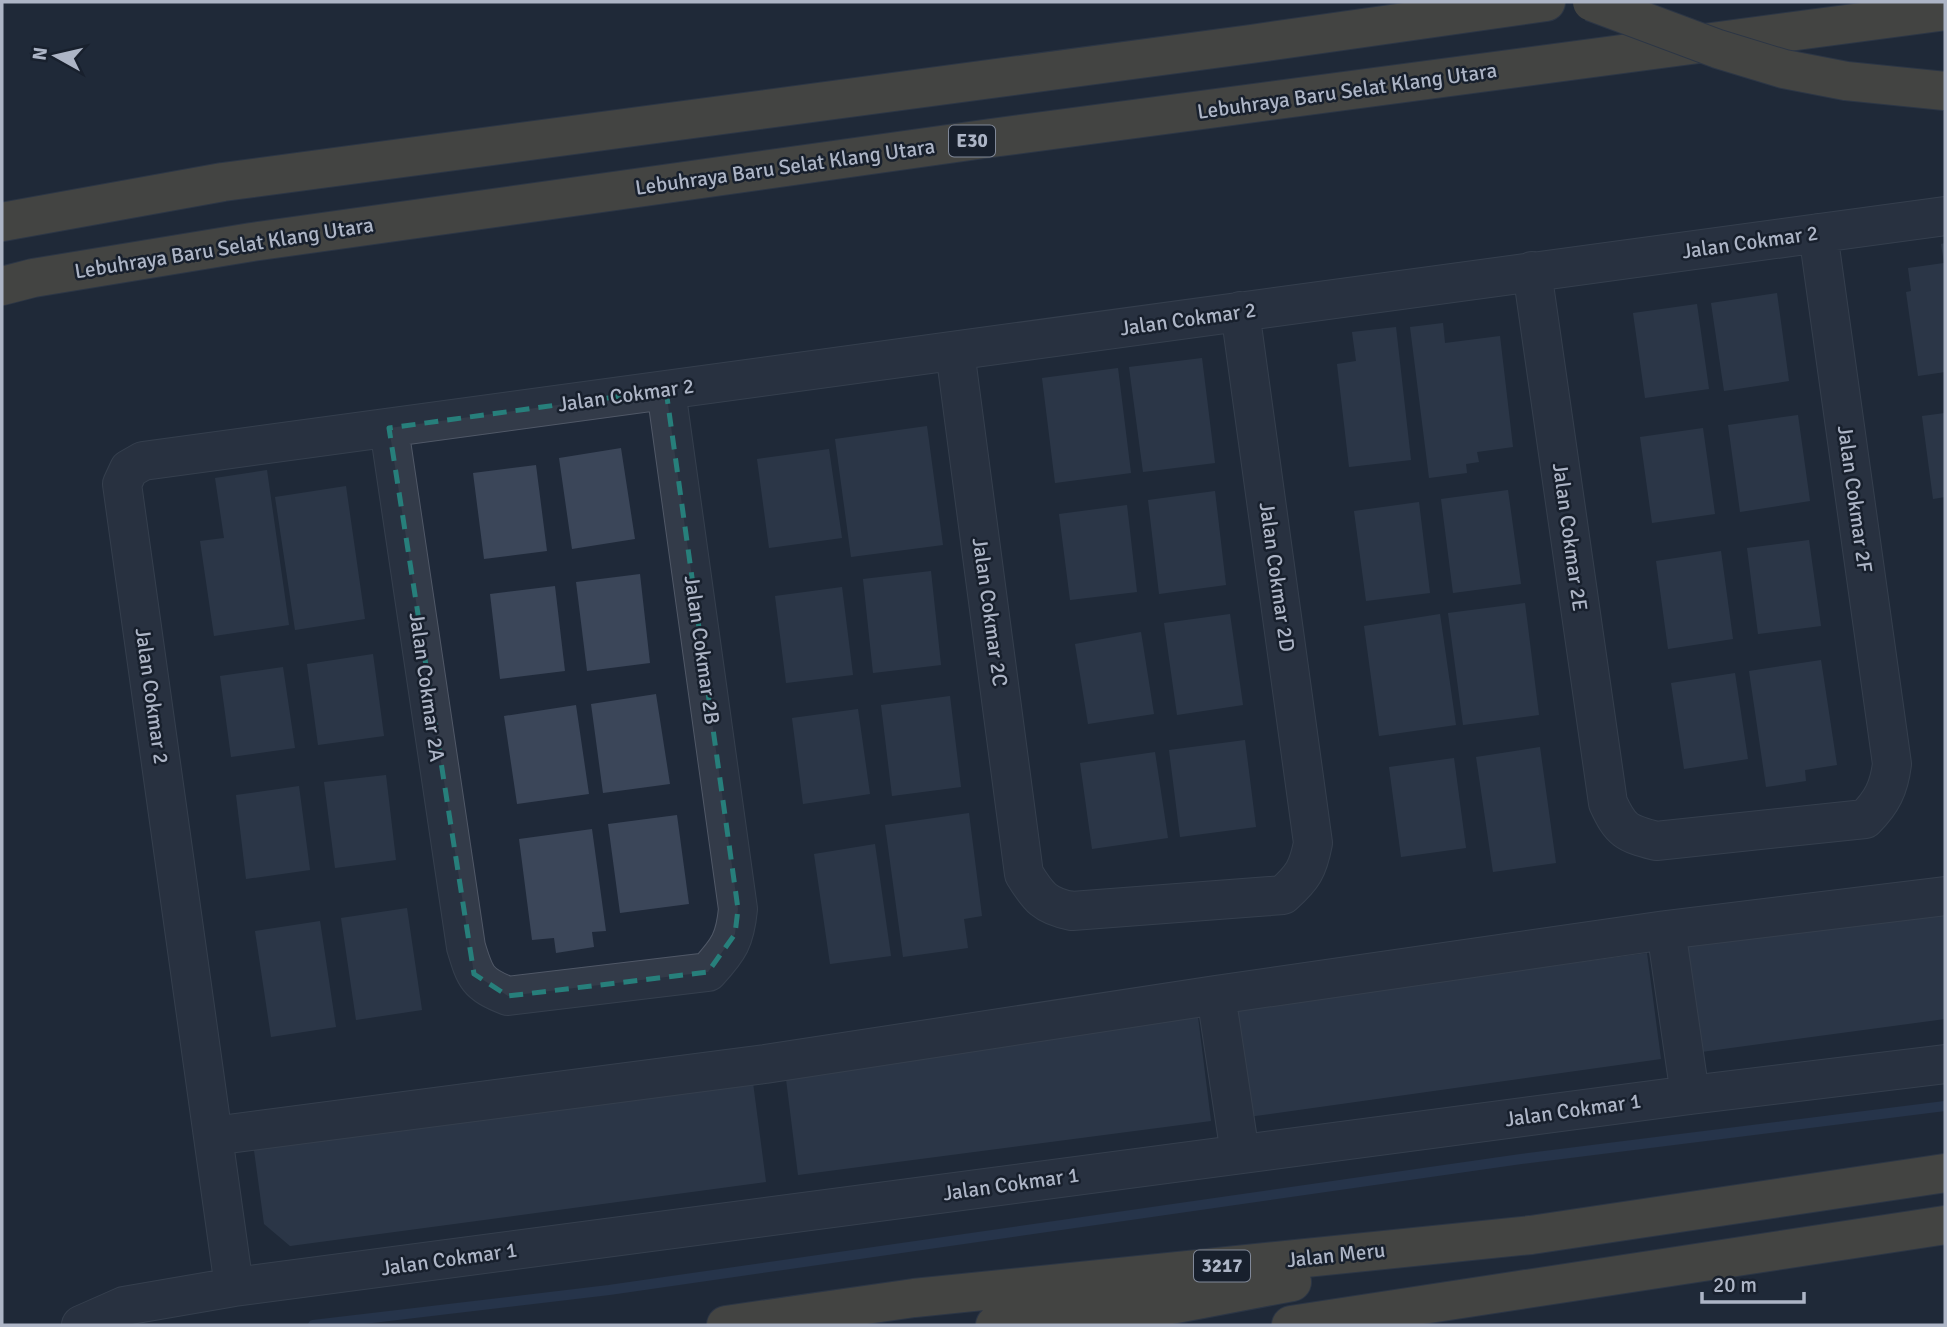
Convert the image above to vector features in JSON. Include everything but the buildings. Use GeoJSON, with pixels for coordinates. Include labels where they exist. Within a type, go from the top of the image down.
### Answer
{"type":"FeatureCollection","features":[{"type":"Feature","properties":{"kind":"highway"},"geometry":{"type":"LineString","coordinates":[[2,222],[223,182],[1546,2]]}},
{"type":"Feature","properties":{"kind":"highway"},"geometry":{"type":"LineString","coordinates":[[1592,2],[1718,49],[1784,69],[1846,81],[1945,91]]}},
{"type":"Feature","properties":{"kind":"highway","name":"Lebuhraya Baru Selat Klang Utara"},"geometry":{"type":"LineString","coordinates":[[2,286],[46,276],[252,242],[984,139],[1945,11]]}},
{"type":"Feature","properties":{"kind":"highway","name":"Jalan Meru"},"geometry":{"type":"LineString","coordinates":[[726,1325],[914,1298],[1531,1235],[1945,1173]]}},
{"type":"Feature","properties":{"kind":"highway"},"geometry":{"type":"LineString","coordinates":[[1291,1325],[1945,1225]]}},
{"type":"Feature","properties":{"kind":"highway"},"geometry":{"type":"LineString","coordinates":[[995,1325],[1166,1306],[1531,1235]]}},
{"type":"Feature","properties":{"kind":"highway"},"geometry":{"type":"LineString","coordinates":[[1417,1325],[1592,1279]]}},
{"type":"Feature","properties":{"kind":"street","name":"Jalan Cokmar 2"},"geometry":{"type":"LineString","coordinates":[[234,1287],[122,484],[129,469],[143,461],[1945,216]]}},
{"type":"Feature","properties":{"kind":"street","name":"Jalan Cokmar 2F"},"geometry":{"type":"LineString","coordinates":[[1608,803],[1618,824],[1636,836],[1656,841],[1865,819],[1879,805],[1889,785],[1892,764],[1818,233]]}},
{"type":"Feature","properties":{"kind":"street","name":"Jalan Cokmar 2E"},"geometry":{"type":"LineString","coordinates":[[1532,271],[1608,803]]}},
{"type":"Feature","properties":{"kind":"street","name":"Jalan Cokmar 2D"},"geometry":{"type":"LineString","coordinates":[[1024,874],[1036,895],[1055,908],[1072,911],[1283,895],[1300,880],[1309,865],[1313,843],[1240,312]]}},
{"type":"Feature","properties":{"kind":"street","name":"Jalan Cokmar 2C"},"geometry":{"type":"LineString","coordinates":[[955,351],[1024,874]]}},
{"type":"Feature","properties":{"kind":"street","name":"Jalan Cokmar 2B"},"geometry":{"type":"LineString","coordinates":[[666,390],[738,909]]}},
{"type":"Feature","properties":{"kind":"street","name":"Jalan Cokmar 2A"},"geometry":{"type":"LineString","coordinates":[[389,428],[466,947],[474,974],[490,989],[508,996],[708,972],[724,955],[735,934],[738,909]]}},
{"type":"Feature","properties":{"kind":"street"},"geometry":{"type":"LineString","coordinates":[[213,1136],[765,1064],[1666,930],[1945,896]]}},
{"type":"Feature","properties":{"kind":"street"},"geometry":{"type":"LineString","coordinates":[[1666,930],[1690,1095]]}},
{"type":"Feature","properties":{"kind":"street"},"geometry":{"type":"LineString","coordinates":[[1216,995],[1240,1154]]}},
{"type":"Feature","properties":{"kind":"street","name":"Jalan Cokmar 1"},"geometry":{"type":"LineString","coordinates":[[82,1325],[124,1306],[234,1287],[1945,1063]]}},
{"type":"Feature","properties":{"kind":"highlighted area"},"geometry":{"type":"Polygon","coordinates":[[[666,390],[738,909],[735,934],[708,972],[508,996],[474,974],[389,428],[666,390]]]}},
{"type":"Feature","properties":{"kind":"waterway"},"geometry":{"type":"LineString","coordinates":[[313,1325],[609,1290],[1521,1159],[1945,1106]]}}]}
